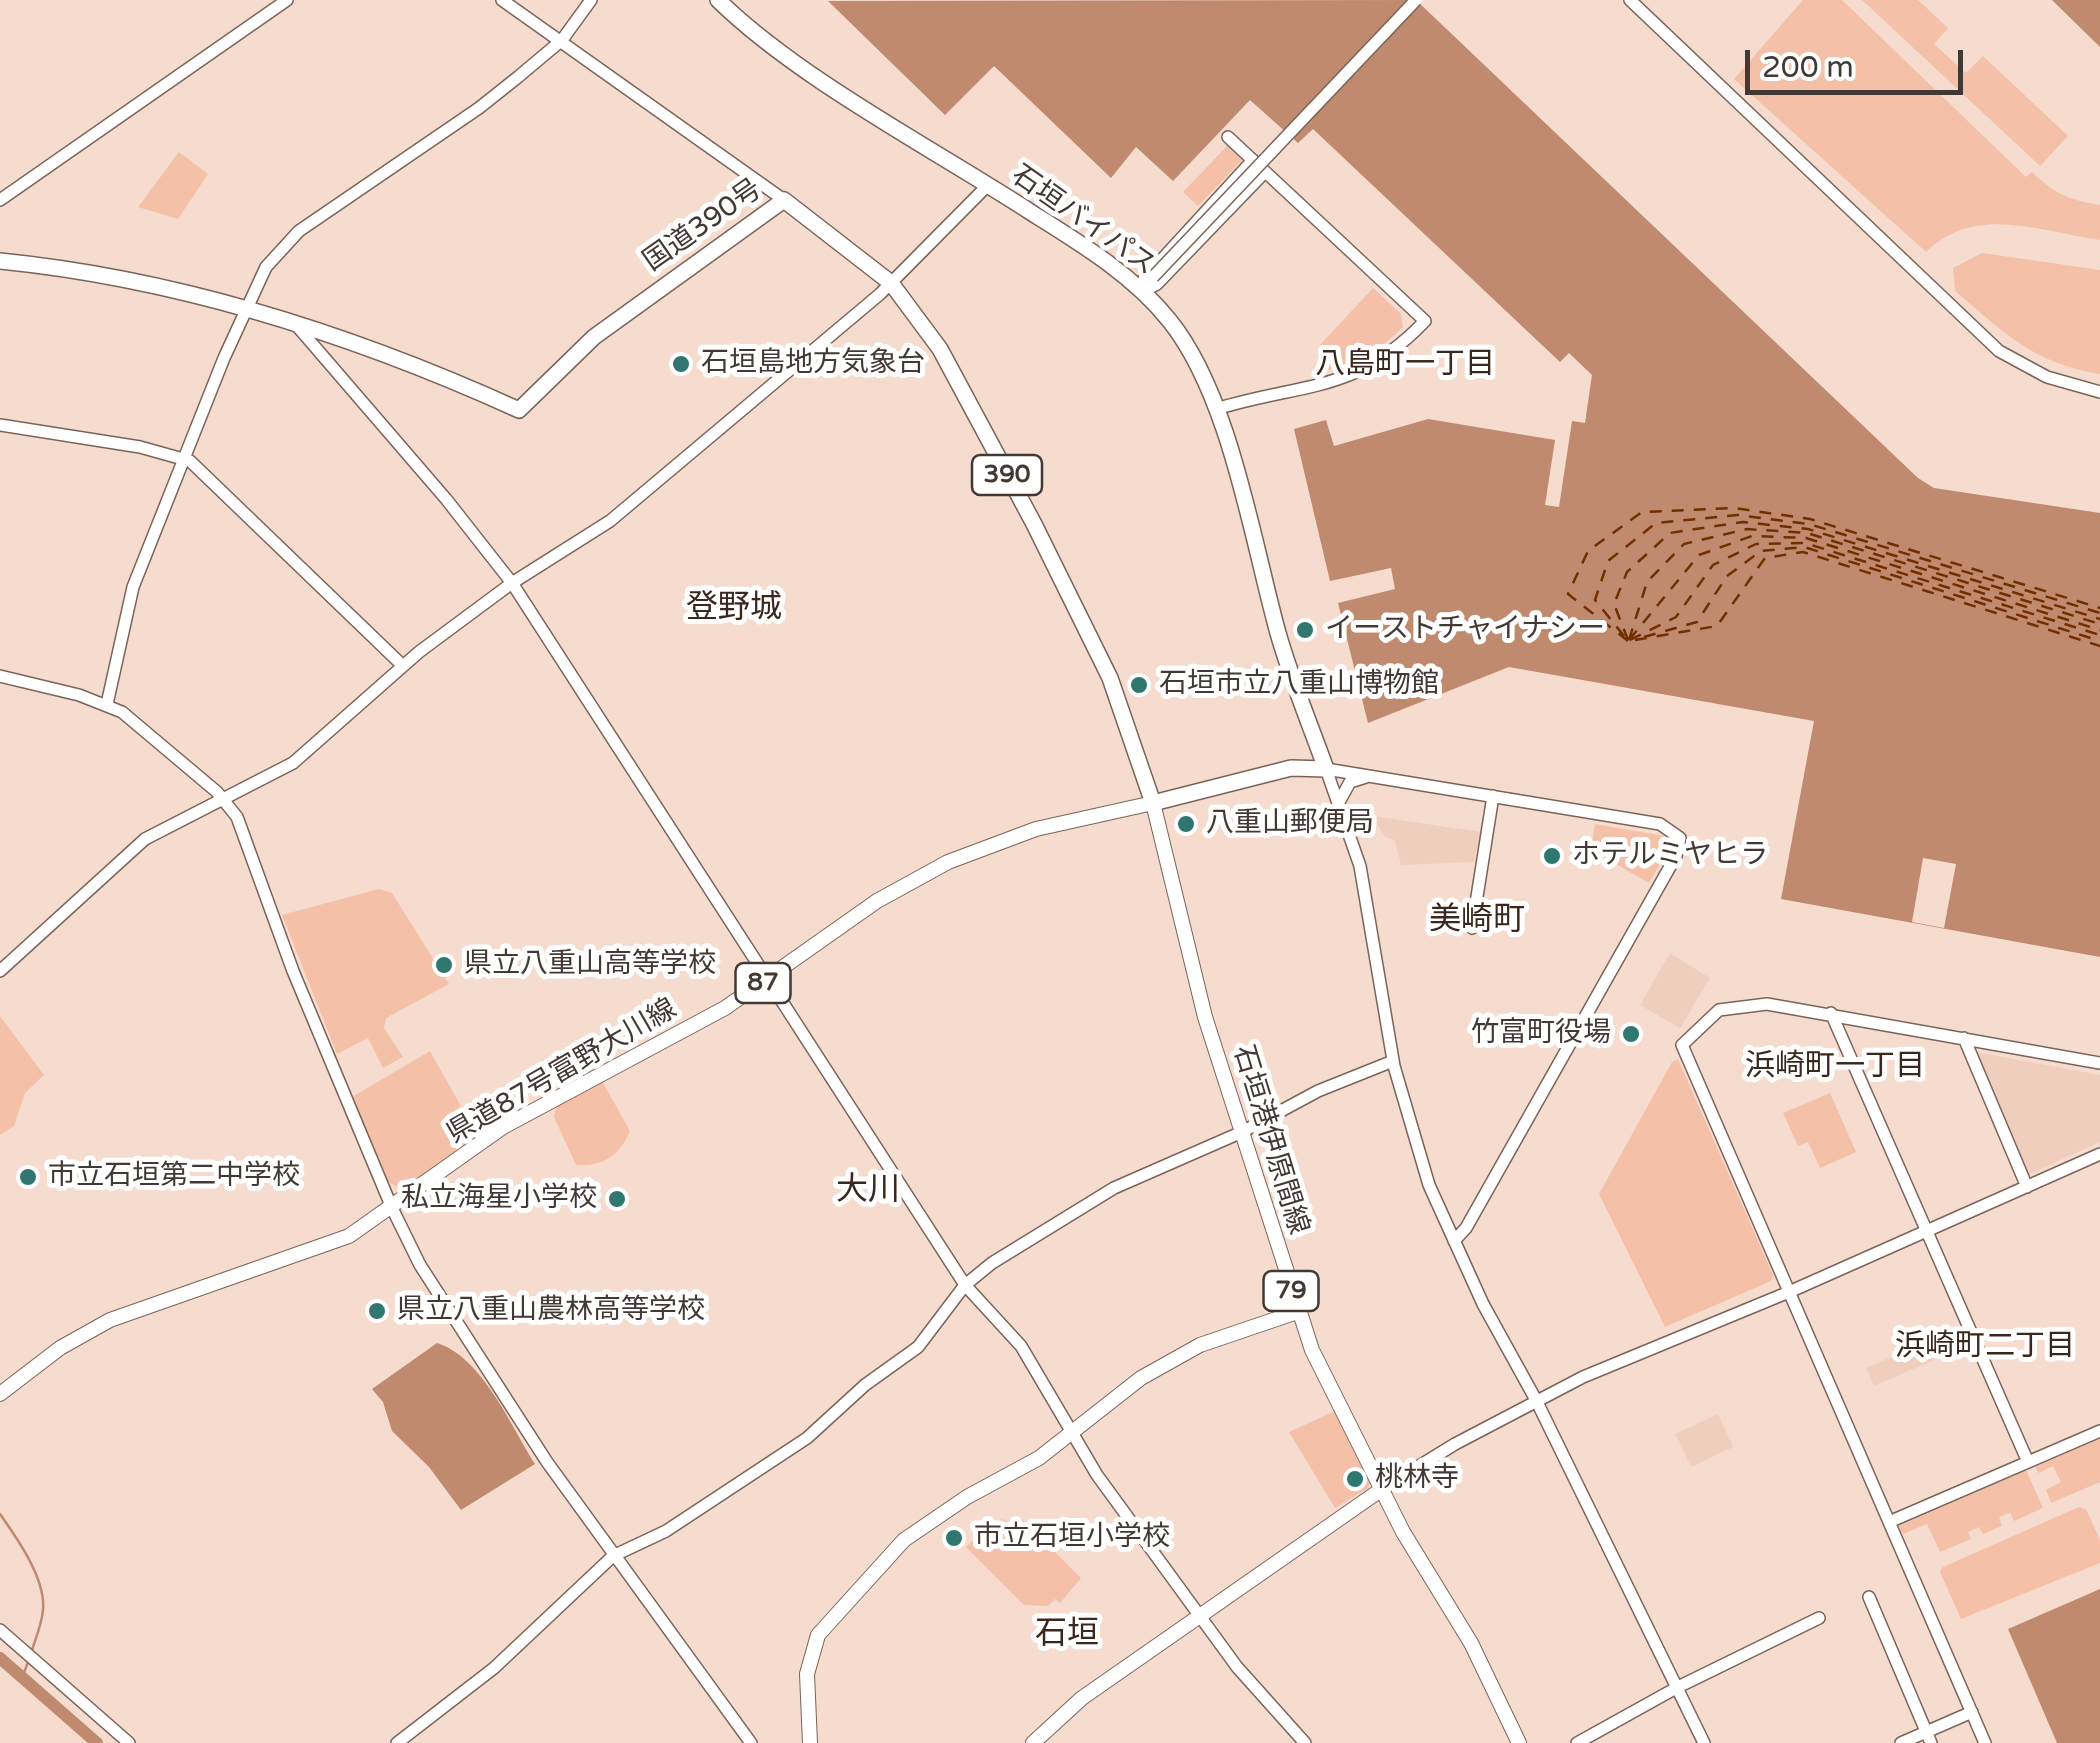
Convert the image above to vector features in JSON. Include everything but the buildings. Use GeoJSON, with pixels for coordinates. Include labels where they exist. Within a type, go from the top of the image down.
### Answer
{"type":"FeatureCollection","features":[{"type":"Feature","properties":{"kind":"highway","name":"石垣バイパス"},"geometry":{"type":"LineString","coordinates":[[725,2],[853,100],[988,185],[1142,292],[1194,356],[1216,409],[1284,654],[1326,769]]}},
{"type":"Feature","properties":{"kind":"highway","name":"国道390号"},"geometry":{"type":"LineString","coordinates":[[0,261],[85,270],[200,293],[403,361],[518,410],[604,329],[784,200],[890,284],[940,349],[1034,524],[1110,678],[1153,803]]}},
{"type":"Feature","properties":{"kind":"highway"},"geometry":{"type":"LineString","coordinates":[[1291,768],[1306,753],[1314,734]]}},
{"type":"Feature","properties":{"kind":"highway"},"geometry":{"type":"LineString","coordinates":[[1153,803],[1291,768],[1326,769]]}},
{"type":"Feature","properties":{"kind":"main road","name":"県道87号富野大川線"},"geometry":{"type":"LineString","coordinates":[[0,1394],[70,1341],[110,1320],[348,1236],[504,1128],[709,1017],[877,902],[948,862],[1036,829],[1153,803]]}},
{"type":"Feature","properties":{"kind":"main road","name":"石垣港伊原間線"},"geometry":{"type":"LineString","coordinates":[[1153,803],[1186,948],[1298,1312],[1326,1382],[1382,1489],[1471,1642],[1519,1743]]}},
{"type":"Feature","properties":{"kind":"main road"},"geometry":{"type":"LineString","coordinates":[[810,1743],[808,1674],[818,1635],[904,1540],[1073,1432],[1141,1378],[1200,1345],[1298,1312]]}},
{"type":"Feature","properties":{"kind":"main road"},"geometry":{"type":"LineString","coordinates":[[1033,1743],[1082,1698],[1382,1489]]}},
{"type":"Feature","properties":{"kind":"street"},"geometry":{"type":"LineString","coordinates":[[0,200],[287,0]]}},
{"type":"Feature","properties":{"kind":"street"},"geometry":{"type":"LineString","coordinates":[[502,0],[784,200]]}},
{"type":"Feature","properties":{"kind":"street"},"geometry":{"type":"LineString","coordinates":[[107,704],[129,600],[184,458],[266,266],[299,232],[480,108],[562,40],[590,0]]}},
{"type":"Feature","properties":{"kind":"street"},"geometry":{"type":"LineString","coordinates":[[1142,292],[1416,0]]}},
{"type":"Feature","properties":{"kind":"street"},"geometry":{"type":"LineString","coordinates":[[1630,0],[1999,351],[2047,377],[2100,392]]}},
{"type":"Feature","properties":{"kind":"street"},"geometry":{"type":"LineString","coordinates":[[1216,409],[1356,375],[1388,357],[1425,321],[1228,136]]}},
{"type":"Feature","properties":{"kind":"street"},"geometry":{"type":"LineString","coordinates":[[1142,292],[1144,279],[1253,160]]}},
{"type":"Feature","properties":{"kind":"street"},"geometry":{"type":"LineString","coordinates":[[1142,292],[1156,285],[1265,172]]}},
{"type":"Feature","properties":{"kind":"street"},"geometry":{"type":"LineString","coordinates":[[0,971],[145,838],[293,763],[402,665],[512,584],[593,534],[890,284],[988,185]]}},
{"type":"Feature","properties":{"kind":"street"},"geometry":{"type":"LineString","coordinates":[[297,326],[446,499],[512,584],[965,1285],[1020,1346],[1097,1476],[1236,1666],[1304,1743]]}},
{"type":"Feature","properties":{"kind":"street"},"geometry":{"type":"LineString","coordinates":[[0,424],[184,458],[402,665]]}},
{"type":"Feature","properties":{"kind":"street"},"geometry":{"type":"LineString","coordinates":[[0,676],[107,704],[143,725],[221,797],[246,833],[293,970],[392,1208],[420,1265],[612,1556],[751,1743]]}},
{"type":"Feature","properties":{"kind":"street"},"geometry":{"type":"LineString","coordinates":[[1326,769],[1660,824],[1677,833],[1681,843],[1520,1135],[1466,1228],[1454,1240]]}},
{"type":"Feature","properties":{"kind":"street"},"geometry":{"type":"LineString","coordinates":[[1326,769],[1360,866],[1408,1127],[1499,1336],[1536,1400],[1704,1743]]}},
{"type":"Feature","properties":{"kind":"street"},"geometry":{"type":"LineString","coordinates":[[1339,802],[1350,782],[1370,776]]}},
{"type":"Feature","properties":{"kind":"street"},"geometry":{"type":"LineString","coordinates":[[1472,928],[1493,796]]}},
{"type":"Feature","properties":{"kind":"street"},"geometry":{"type":"LineString","coordinates":[[1985,1743],[1686,1058],[1683,1040],[1719,1010],[1767,1004],[2100,1063]]}},
{"type":"Feature","properties":{"kind":"street"},"geometry":{"type":"LineString","coordinates":[[1831,1013],[2028,1462]]}},
{"type":"Feature","properties":{"kind":"street"},"geometry":{"type":"LineString","coordinates":[[1964,1038],[2027,1187]]}},
{"type":"Feature","properties":{"kind":"street"},"geometry":{"type":"LineString","coordinates":[[397,1743],[494,1668],[612,1556],[666,1531],[807,1438],[883,1370],[918,1346],[965,1285],[1070,1212],[1151,1170],[1242,1132],[1318,1091],[1393,1060]]}},
{"type":"Feature","properties":{"kind":"street"},"geometry":{"type":"LineString","coordinates":[[1382,1489],[1536,1400],[1676,1335],[1789,1292],[2100,1154]]}},
{"type":"Feature","properties":{"kind":"street"},"geometry":{"type":"LineString","coordinates":[[1888,1522],[2100,1430]]}},
{"type":"Feature","properties":{"kind":"street"},"geometry":{"type":"LineString","coordinates":[[1869,1596],[1929,1738]]}},
{"type":"Feature","properties":{"kind":"street"},"geometry":{"type":"LineString","coordinates":[[1577,1743],[1678,1686],[1820,1618]]}},
{"type":"Feature","properties":{"kind":"street"},"geometry":{"type":"LineString","coordinates":[[0,1630],[130,1743]]}},
{"type":"Feature","properties":{"kind":"street"},"geometry":{"type":"LineString","coordinates":[[1901,1743],[1929,1738],[1972,1712]]}},
{"type":"Feature","properties":{"kind":"shaded area"},"geometry":{"type":"Polygon","coordinates":[[[1416,0],[1918,478],[1934,488],[2100,513],[2100,957],[1781,899],[1814,721],[1509,667],[1368,723],[1338,603],[1395,589],[1391,568],[1330,581],[1294,429],[1326,420],[1334,446],[1428,419],[1555,440],[1545,505],[1559,507],[1572,421],[1585,423],[1592,375],[1569,353],[1560,362],[1313,129],[1298,143],[1250,100],[1173,181],[1136,147],[1111,178],[994,66],[945,115],[828,1],[1416,0]]]}},
{"type":"Feature","properties":{"kind":"shaded area"},"geometry":{"type":"Polygon","coordinates":[[[1803,0],[1842,0],[2026,177],[2032,172],[2063,195],[2100,205],[2100,240],[2031,227],[1986,225],[1945,237],[1926,252],[1734,79],[1803,0]]]}},
{"type":"Feature","properties":{"kind":"shaded area"},"geometry":{"type":"Polygon","coordinates":[[[1862,0],[1918,0],[1948,28],[1934,44],[1966,73],[1983,56],[2068,136],[2040,166],[1862,0]]]}},
{"type":"Feature","properties":{"kind":"shaded area"},"geometry":{"type":"Polygon","coordinates":[[[2052,0],[2100,0],[2100,47],[2052,0]]]}},
{"type":"Feature","properties":{"kind":"shaded area"},"geometry":{"type":"Polygon","coordinates":[[[1230,143],[1245,157],[1198,206],[1183,192],[1230,143]]]}},
{"type":"Feature","properties":{"kind":"shaded area"},"geometry":{"type":"Polygon","coordinates":[[[179,152],[208,174],[178,219],[138,207],[179,152]]]}},
{"type":"Feature","properties":{"kind":"shaded area"},"geometry":{"type":"Polygon","coordinates":[[[1982,253],[2100,270],[2100,374],[2037,354],[1955,291],[1953,268],[1982,253]]]}},
{"type":"Feature","properties":{"kind":"shaded area"},"geometry":{"type":"Polygon","coordinates":[[[1373,288],[1401,314],[1403,327],[1373,354],[1323,372],[1318,347],[1373,288]]]}},
{"type":"Feature","properties":{"kind":"shaded area"},"geometry":{"type":"Polygon","coordinates":[[[1372,816],[1481,832],[1474,862],[1401,865],[1395,841],[1385,837],[1372,816]]]}},
{"type":"Feature","properties":{"kind":"shaded area"},"geometry":{"type":"Polygon","coordinates":[[[1595,824],[1664,836],[1670,847],[1649,883],[1591,850],[1595,824]]]}},
{"type":"Feature","properties":{"kind":"shaded area"},"geometry":{"type":"Polygon","coordinates":[[[379,889],[392,893],[449,984],[386,1018],[384,1028],[403,1057],[383,1068],[368,1038],[337,1054],[282,915],[379,889]]]}},
{"type":"Feature","properties":{"kind":"shaded area"},"geometry":{"type":"Polygon","coordinates":[[[1670,953],[1710,978],[1680,1028],[1640,1005],[1670,953]]]}},
{"type":"Feature","properties":{"kind":"shaded area"},"geometry":{"type":"Polygon","coordinates":[[[0,1016],[44,1075],[25,1093],[14,1126],[0,1135],[0,1016]]]}},
{"type":"Feature","properties":{"kind":"shaded area"},"geometry":{"type":"Polygon","coordinates":[[[430,1051],[462,1108],[468,1106],[481,1132],[402,1190],[387,1181],[352,1097],[430,1051]]]}},
{"type":"Feature","properties":{"kind":"shaded area"},"geometry":{"type":"Polygon","coordinates":[[[1976,1052],[2100,1075],[2100,1142],[2028,1175],[1976,1052]]]}},
{"type":"Feature","properties":{"kind":"shaded area"},"geometry":{"type":"Polygon","coordinates":[[[1678,1059],[1773,1275],[1771,1281],[1665,1327],[1599,1194],[1672,1062],[1678,1059]]]}},
{"type":"Feature","properties":{"kind":"shaded area"},"geometry":{"type":"Polygon","coordinates":[[[602,1081],[630,1131],[609,1158],[576,1165],[554,1117],[556,1107],[602,1081]]]}},
{"type":"Feature","properties":{"kind":"shaded area"},"geometry":{"type":"Polygon","coordinates":[[[1830,1093],[1856,1152],[1820,1168],[1808,1142],[1798,1146],[1783,1113],[1830,1093]]]}},
{"type":"Feature","properties":{"kind":"shaded area"},"geometry":{"type":"Polygon","coordinates":[[[1926,1342],[1934,1360],[1874,1386],[1866,1368],[1926,1342]]]}},
{"type":"Feature","properties":{"kind":"shaded area"},"geometry":{"type":"Polygon","coordinates":[[[437,1343],[468,1362],[481,1377],[535,1464],[461,1510],[429,1467],[392,1431],[383,1402],[372,1389],[437,1343]]]}},
{"type":"Feature","properties":{"kind":"shaded area"},"geometry":{"type":"Polygon","coordinates":[[[1335,1411],[1371,1481],[1368,1488],[1335,1508],[1289,1432],[1335,1411]]]}},
{"type":"Feature","properties":{"kind":"shaded area"},"geometry":{"type":"Polygon","coordinates":[[[1718,1414],[1733,1447],[1691,1467],[1675,1434],[1718,1414]]]}},
{"type":"Feature","properties":{"kind":"shaded area"},"geometry":{"type":"Polygon","coordinates":[[[2100,1438],[2100,1482],[2051,1503],[2046,1490],[2061,1482],[2053,1466],[2039,1473],[2035,1467],[2100,1438]]]}},
{"type":"Feature","properties":{"kind":"shaded area"},"geometry":{"type":"Polygon","coordinates":[[[2026,1470],[2043,1508],[2014,1521],[2010,1513],[1999,1517],[2002,1526],[1983,1534],[1979,1527],[1968,1532],[1971,1539],[1940,1552],[1927,1524],[1903,1534],[1899,1526],[2026,1470]]]}},
{"type":"Feature","properties":{"kind":"shaded area"},"geometry":{"type":"Polygon","coordinates":[[[2079,1507],[2086,1509],[2100,1540],[2100,1563],[1961,1619],[1940,1572],[1943,1567],[2079,1507]]]}},
{"type":"Feature","properties":{"kind":"shaded area"},"geometry":{"type":"Polygon","coordinates":[[[1020,1517],[1081,1578],[1060,1603],[1055,1599],[1048,1606],[1024,1605],[966,1547],[972,1541],[977,1544],[1002,1519],[1013,1524],[1020,1517]]]}},
{"type":"Feature","properties":{"kind":"shaded area"},"geometry":{"type":"Polygon","coordinates":[[[2100,1589],[2100,1743],[2057,1743],[2008,1629],[2100,1589]]]}},
{"type":"Feature","properties":{"kind":"pier"},"geometry":{"type":"Polygon","coordinates":[[[1923,858],[1956,864],[1944,928],[1912,922],[1923,858]]]}},
{"type":"Feature","properties":{"kind":"waterway"},"geometry":{"type":"LineString","coordinates":[[0,1514],[29,1559],[40,1585],[42,1615],[32,1650]]}},
{"type":"Feature","properties":{"kind":"waterway"},"geometry":{"type":"LineString","coordinates":[[0,1658],[97,1743]]}},
{"type":"Feature","properties":{"kind":"waterway"},"geometry":{"type":"LineString","coordinates":[[22,1678],[28,1662]]}},
{"type":"Feature","properties":{"kind":"ferry route"},"geometry":{"type":"LineString","coordinates":[[1628,641],[1568,594],[1588,551],[1642,512],[1734,508],[1810,519],[2100,608]]}},
{"type":"Feature","properties":{"kind":"ferry route"},"geometry":{"type":"LineString","coordinates":[[1624,636],[1595,600],[1608,561],[1656,523],[1738,515],[1809,524],[2100,613]]}},
{"type":"Feature","properties":{"kind":"ferry route"},"geometry":{"type":"LineString","coordinates":[[1628,640],[1614,604],[1627,572],[1670,533],[1743,522],[1808,529],[2100,619]]}},
{"type":"Feature","properties":{"kind":"ferry route"},"geometry":{"type":"LineString","coordinates":[[1629,640],[1647,582],[1684,544],[1747,529],[1807,533],[2100,624]]}},
{"type":"Feature","properties":{"kind":"ferry route"},"geometry":{"type":"LineString","coordinates":[[1629,640],[1699,555],[1752,536],[1806,538],[2100,630]]}},
{"type":"Feature","properties":{"kind":"ferry route"},"geometry":{"type":"LineString","coordinates":[[1630,640],[1676,617],[1713,565],[1756,544],[1805,543],[2100,635]]}},
{"type":"Feature","properties":{"kind":"ferry route"},"geometry":{"type":"LineString","coordinates":[[1644,637],[1697,622],[1727,576],[1761,551],[1804,547],[2100,641]]}},
{"type":"Feature","properties":{"kind":"ferry route"},"geometry":{"type":"LineString","coordinates":[[1635,640],[1717,626],[1765,558],[1803,552],[2100,646]]}},
{"type":"Feature","properties":{"kind":"place","name":"石垣島地方気象台"},"geometry":{"type":"Point","coordinates":[681,364]}},
{"type":"Feature","properties":{"kind":"place","name":"イーストチャイナシー"},"geometry":{"type":"Point","coordinates":[1305,630]}},
{"type":"Feature","properties":{"kind":"place","name":"石垣市立八重山博物館"},"geometry":{"type":"Point","coordinates":[1139,685]}},
{"type":"Feature","properties":{"kind":"place","name":"八重山郵便局"},"geometry":{"type":"Point","coordinates":[1186,824]}},
{"type":"Feature","properties":{"kind":"place","name":"ホテルミヤヒラ"},"geometry":{"type":"Point","coordinates":[1552,856]}},
{"type":"Feature","properties":{"kind":"place","name":"県立八重山高等学校"},"geometry":{"type":"Point","coordinates":[444,965]}},
{"type":"Feature","properties":{"kind":"place","name":"竹富町役場"},"geometry":{"type":"Point","coordinates":[1631,1034]}},
{"type":"Feature","properties":{"kind":"place","name":"市立石垣第二中学校"},"geometry":{"type":"Point","coordinates":[28,1177]}},
{"type":"Feature","properties":{"kind":"place","name":"私立海星小学校"},"geometry":{"type":"Point","coordinates":[617,1199]}},
{"type":"Feature","properties":{"kind":"place","name":"県立八重山農林高等学校"},"geometry":{"type":"Point","coordinates":[377,1311]}},
{"type":"Feature","properties":{"kind":"place","name":"桃林寺"},"geometry":{"type":"Point","coordinates":[1355,1479]}},
{"type":"Feature","properties":{"kind":"place","name":"市立石垣小学校"},"geometry":{"type":"Point","coordinates":[954,1538]}},
{"type":"Feature","properties":{"kind":"district","name":"八島町一丁目"},"geometry":{"type":"Point","coordinates":[1405,365]}},
{"type":"Feature","properties":{"kind":"district","name":"登野城"},"geometry":{"type":"Point","coordinates":[734,609]}},
{"type":"Feature","properties":{"kind":"district","name":"美崎町"},"geometry":{"type":"Point","coordinates":[1477,921]}},
{"type":"Feature","properties":{"kind":"district","name":"浜崎町一丁目"},"geometry":{"type":"Point","coordinates":[1835,1067]}},
{"type":"Feature","properties":{"kind":"district","name":"大川"},"geometry":{"type":"Point","coordinates":[868,1191]}},
{"type":"Feature","properties":{"kind":"district","name":"浜崎町二丁目"},"geometry":{"type":"Point","coordinates":[1985,1347]}},
{"type":"Feature","properties":{"kind":"district","name":"石垣"},"geometry":{"type":"Point","coordinates":[1067,1635]}}]}
